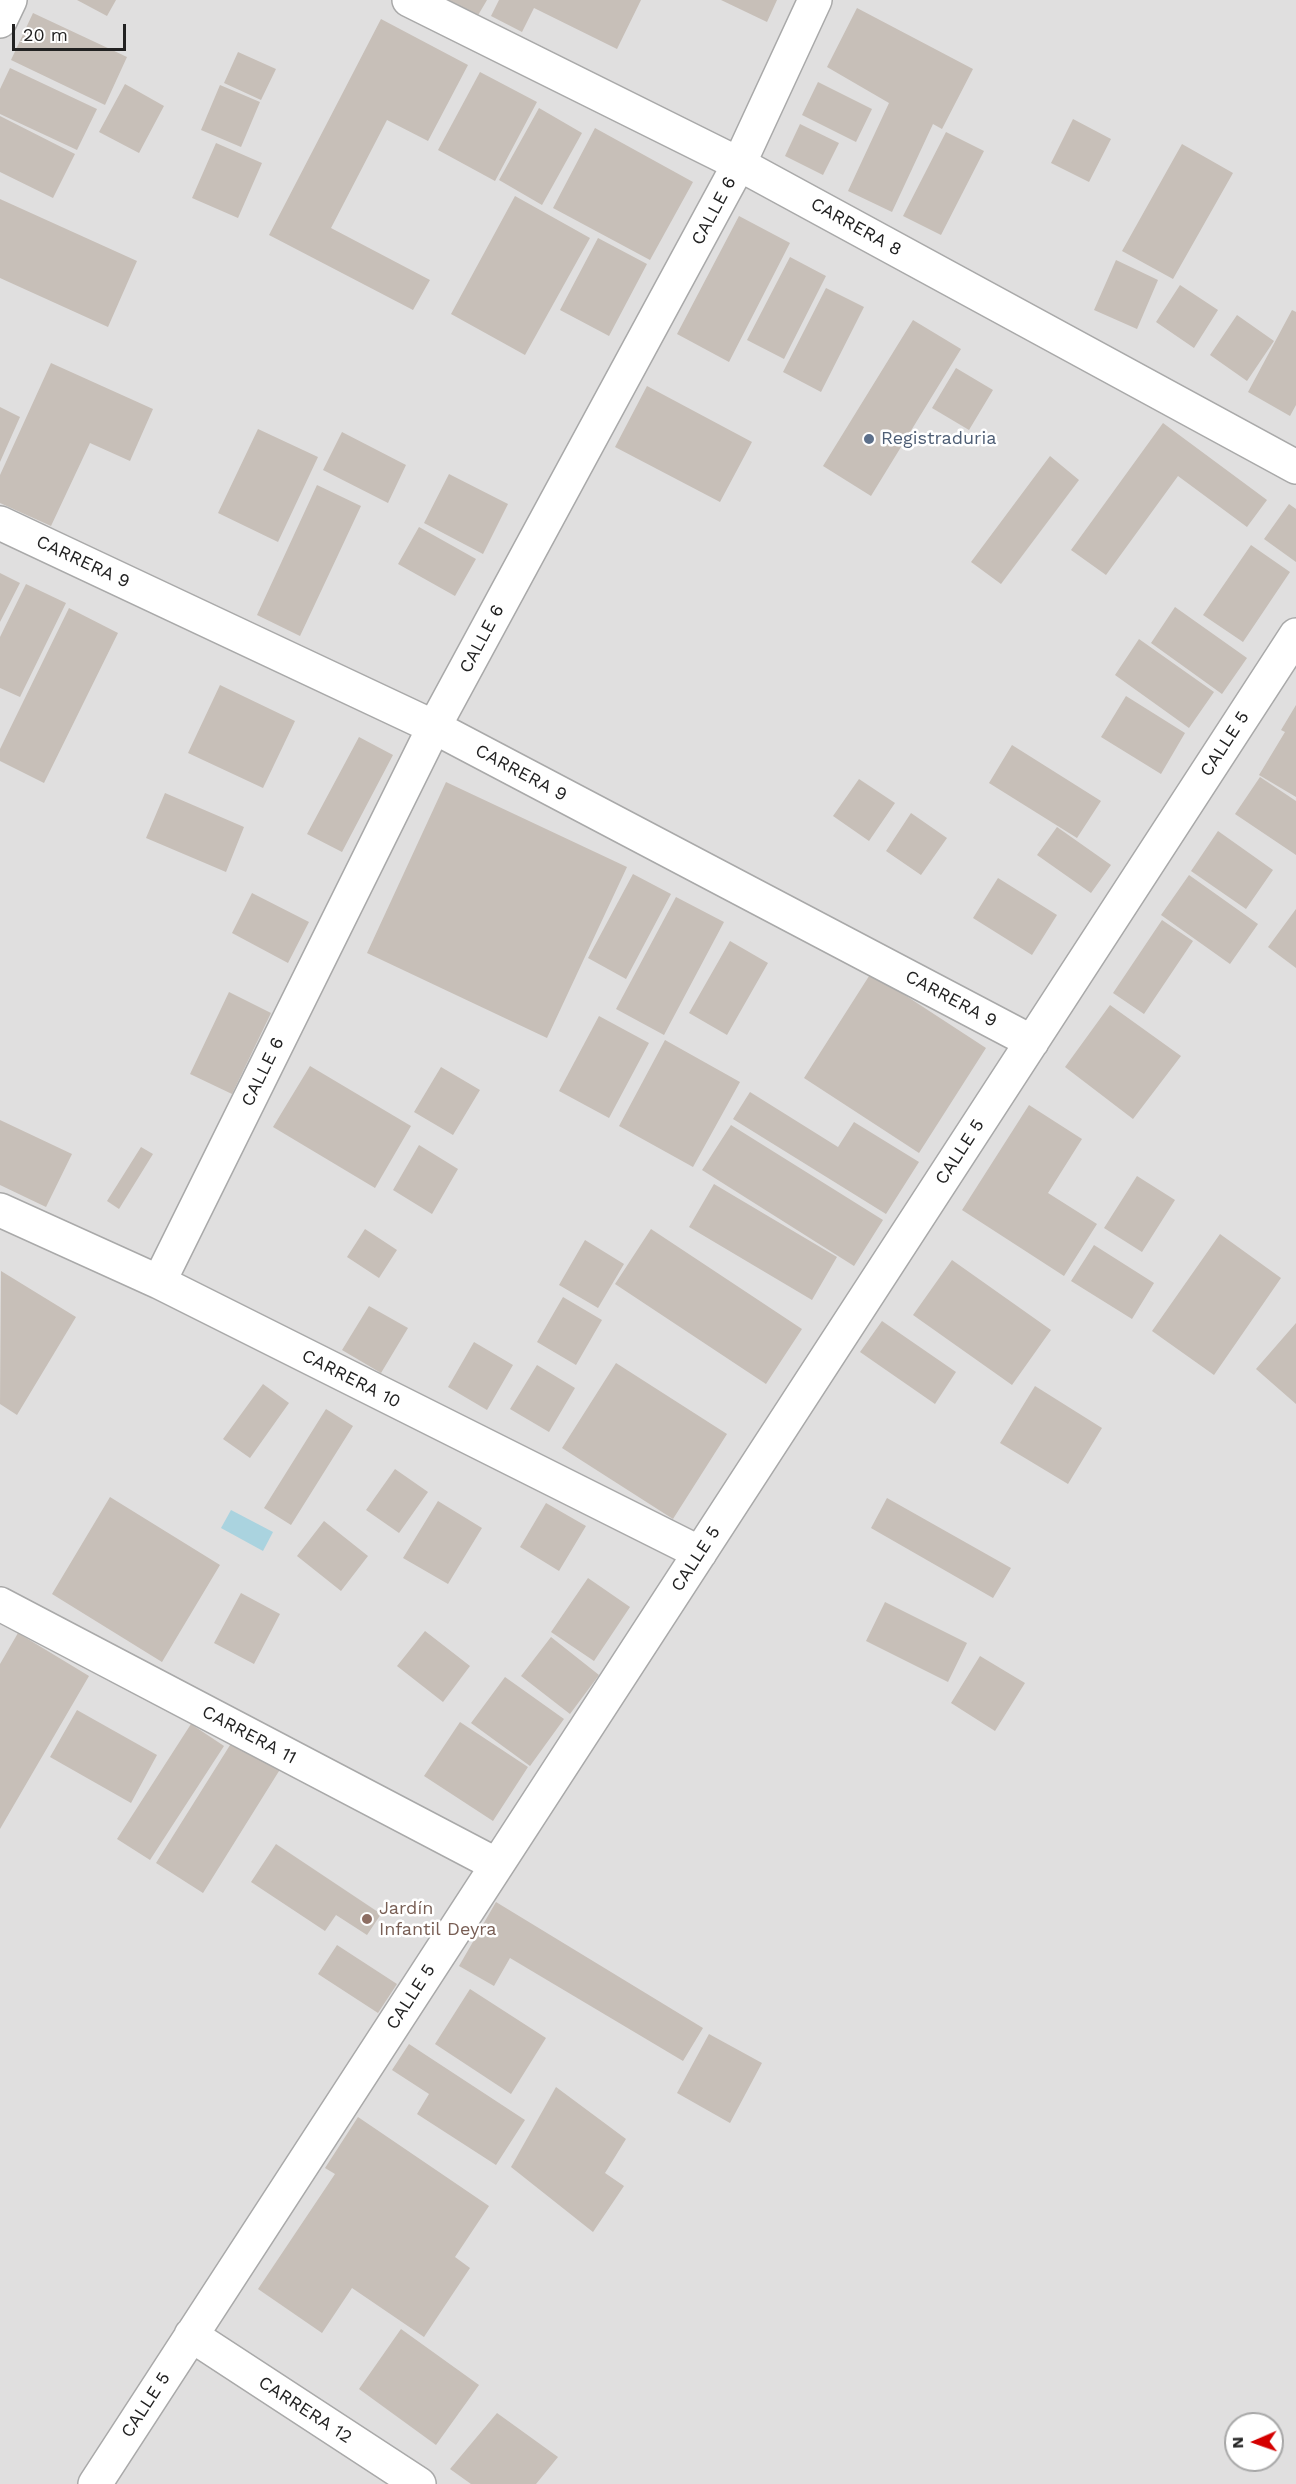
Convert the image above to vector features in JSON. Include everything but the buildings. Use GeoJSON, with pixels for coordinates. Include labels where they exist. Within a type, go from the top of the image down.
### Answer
{"type":"FeatureCollection","features":[{"type":"Feature","properties":{"kind":"street"},"geometry":{"type":"LineString","coordinates":[[0,21],[10,0]]}},
{"type":"Feature","properties":{"kind":"street","name":"CARRERA 8"},"geometry":{"type":"LineString","coordinates":[[409,0],[740,164],[1296,467]]}},
{"type":"Feature","properties":{"kind":"street","name":"CALLE 6"},"geometry":{"type":"LineString","coordinates":[[159,1282],[434,727],[740,164],[815,0]]}},
{"type":"Feature","properties":{"kind":"street","name":"CARRERA 9"},"geometry":{"type":"LineString","coordinates":[[0,523],[434,727],[1032,1042]]}},
{"type":"Feature","properties":{"kind":"street","name":"CALLE 5"},"geometry":{"type":"LineString","coordinates":[[95,2484],[1296,635]]}},
{"type":"Feature","properties":{"kind":"street","name":"CARRERA 10"},"geometry":{"type":"LineString","coordinates":[[0,1210],[159,1282],[700,1553]]}},
{"type":"Feature","properties":{"kind":"street","name":"CARRERA 11"},"geometry":{"type":"LineString","coordinates":[[0,1604],[497,1865]]}},
{"type":"Feature","properties":{"kind":"street","name":"CARRERA 12"},"geometry":{"type":"LineString","coordinates":[[191,2335],[419,2484]]}},
{"type":"Feature","properties":{"kind":"shaded area"},"geometry":{"type":"Polygon","coordinates":[[[0,0],[1296,0],[1296,2484],[0,2484],[0,0]]]}},
{"type":"Feature","properties":{"kind":"water"},"geometry":{"type":"Polygon","coordinates":[[[231,1510],[273,1532],[263,1551],[221,1528],[231,1510]]]}},
{"type":"Feature","properties":{"kind":"place","name":"Registraduria"},"geometry":{"type":"Point","coordinates":[869,439]}},
{"type":"Feature","properties":{"kind":"place","name":"Jardín Infantil Deyra"},"geometry":{"type":"Point","coordinates":[367,1919]}}]}
